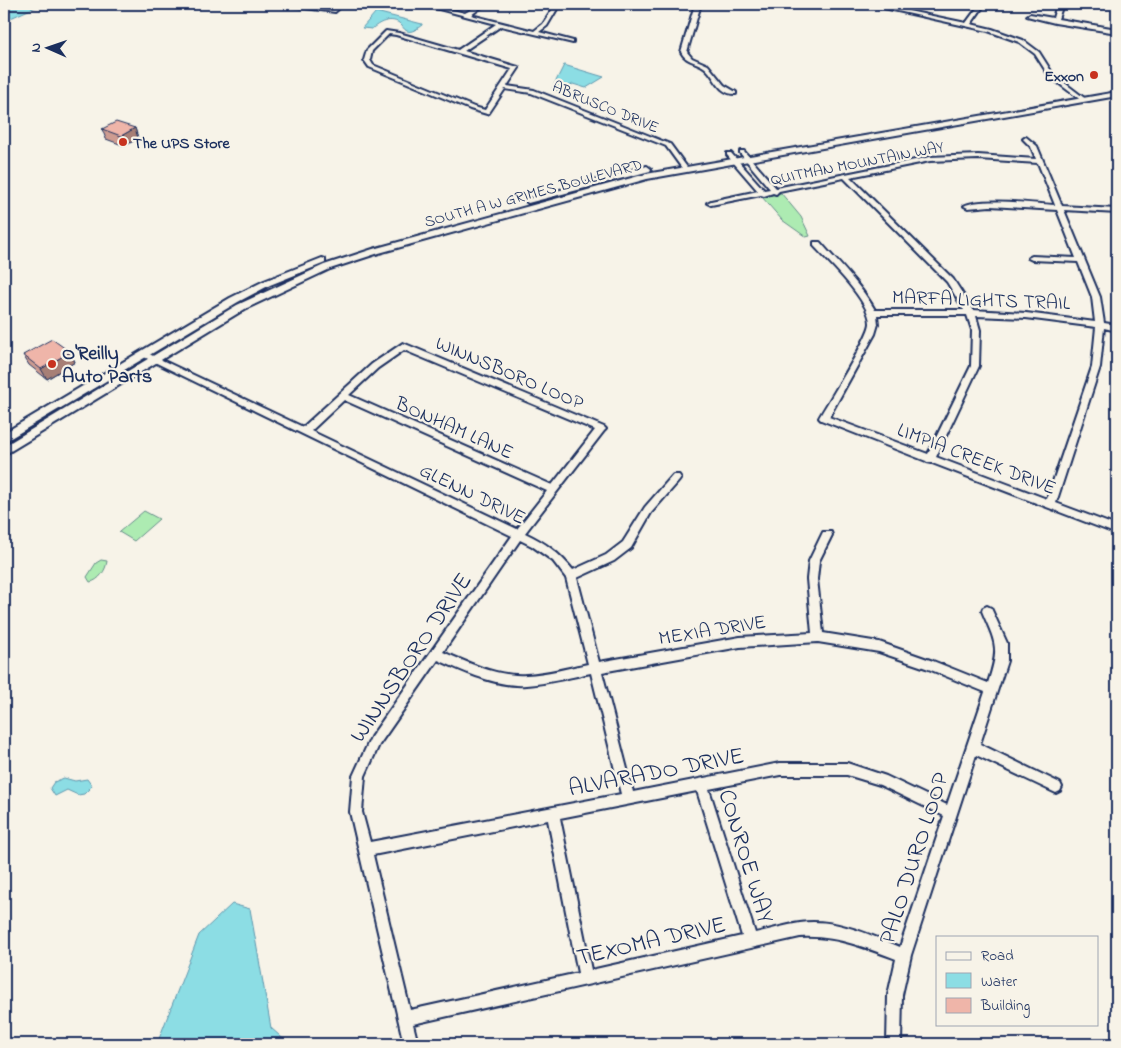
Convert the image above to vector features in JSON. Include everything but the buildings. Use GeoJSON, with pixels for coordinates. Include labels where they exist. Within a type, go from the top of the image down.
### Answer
{"type":"FeatureCollection","features":[{"type":"Feature","properties":{"kind":"main road","name":"SOUTH A W GRIMES BOULEVARD"},"geometry":{"type":"LineString","coordinates":[[4,438],[149,357],[324,264],[599,180],[917,126],[1080,97],[1117,88]]}},
{"type":"Feature","properties":{"kind":"main road","name":"SOUTH A W GRIMES BOULEVARD"},"geometry":{"type":"LineString","coordinates":[[1080,97],[1117,94]]}},
{"type":"Feature","properties":{"kind":"main road","name":"SOUTH A W GRIMES BOULEVARD"},"geometry":{"type":"LineString","coordinates":[[420,235],[588,193],[683,166]]}},
{"type":"Feature","properties":{"kind":"main road"},"geometry":{"type":"LineString","coordinates":[[588,193],[596,188],[599,180]]}},
{"type":"Feature","properties":{"kind":"main road","name":"SOUTH A W GRIMES BOULEVARD"},"geometry":{"type":"LineString","coordinates":[[4,451],[149,357]]}},
{"type":"Feature","properties":{"kind":"street"},"geometry":{"type":"LineString","coordinates":[[279,4],[335,10],[342,4]]}},
{"type":"Feature","properties":{"kind":"street"},"geometry":{"type":"LineString","coordinates":[[422,4],[571,42]]}},
{"type":"Feature","properties":{"kind":"street"},"geometry":{"type":"LineString","coordinates":[[466,15],[484,4]]}},
{"type":"Feature","properties":{"kind":"street"},"geometry":{"type":"LineString","coordinates":[[535,32],[545,25],[558,4]]}},
{"type":"Feature","properties":{"kind":"street"},"geometry":{"type":"LineString","coordinates":[[698,4],[684,52],[685,56],[707,67],[718,84],[734,93]]}},
{"type":"Feature","properties":{"kind":"street"},"geometry":{"type":"LineString","coordinates":[[869,4],[968,25],[1000,33],[1021,41],[1037,53],[1051,75],[1080,97]]}},
{"type":"Feature","properties":{"kind":"street"},"geometry":{"type":"LineString","coordinates":[[968,25],[982,4]]}},
{"type":"Feature","properties":{"kind":"street"},"geometry":{"type":"LineString","coordinates":[[1055,21],[1060,4]]}},
{"type":"Feature","properties":{"kind":"street"},"geometry":{"type":"LineString","coordinates":[[1030,16],[1117,32]]}},
{"type":"Feature","properties":{"kind":"street"},"geometry":{"type":"LineString","coordinates":[[460,52],[500,24]]}},
{"type":"Feature","properties":{"kind":"street"},"geometry":{"type":"LineString","coordinates":[[388,32],[516,68],[504,87],[487,112],[472,108],[378,70],[366,60],[369,52],[388,32]]}},
{"type":"Feature","properties":{"kind":"street","name":"ABRUSCO DRIVE"},"geometry":{"type":"LineString","coordinates":[[504,87],[532,91],[668,145],[683,166]]}},
{"type":"Feature","properties":{"kind":"street"},"geometry":{"type":"LineString","coordinates":[[1026,139],[1034,146],[1060,207],[1096,297],[1100,324],[1096,367],[1050,504]]}},
{"type":"Feature","properties":{"kind":"street"},"geometry":{"type":"LineString","coordinates":[[745,156],[776,192]]}},
{"type":"Feature","properties":{"kind":"street","name":"QUITMAN MOUNTAIN WAY"},"geometry":{"type":"LineString","coordinates":[[711,203],[776,192],[930,159],[978,157],[1040,161]]}},
{"type":"Feature","properties":{"kind":"street"},"geometry":{"type":"LineString","coordinates":[[732,158],[764,194]]}},
{"type":"Feature","properties":{"kind":"street"},"geometry":{"type":"LineString","coordinates":[[846,177],[950,281],[971,314],[976,330],[975,366],[930,460]]}},
{"type":"Feature","properties":{"kind":"street"},"geometry":{"type":"LineString","coordinates":[[968,206],[990,204],[1117,211]]}},
{"type":"Feature","properties":{"kind":"street"},"geometry":{"type":"LineString","coordinates":[[817,244],[859,294],[872,313]]}},
{"type":"Feature","properties":{"kind":"street"},"geometry":{"type":"LineString","coordinates":[[1032,258],[1081,260]]}},
{"type":"Feature","properties":{"kind":"street","name":"MARFA LIGHTS TRAIL"},"geometry":{"type":"LineString","coordinates":[[872,313],[1040,316],[1117,328]]}},
{"type":"Feature","properties":{"kind":"street","name":"LIMPIA CREEK DRIVE"},"geometry":{"type":"LineString","coordinates":[[872,313],[874,323],[869,337],[824,418],[1117,530]]}},
{"type":"Feature","properties":{"kind":"street","name":"WINNSBORO LOOP"},"geometry":{"type":"LineString","coordinates":[[304,432],[375,366],[403,346],[601,429],[519,534]]}},
{"type":"Feature","properties":{"kind":"street","name":"GLENN DRIVE"},"geometry":{"type":"LineString","coordinates":[[149,357],[519,534],[552,554],[571,576],[628,799]]}},
{"type":"Feature","properties":{"kind":"street","name":"BONHAM LANE"},"geometry":{"type":"LineString","coordinates":[[343,396],[553,490]]}},
{"type":"Feature","properties":{"kind":"street"},"geometry":{"type":"LineString","coordinates":[[571,576],[610,558],[627,545],[648,510],[676,478]]}},
{"type":"Feature","properties":{"kind":"street","name":"WINNSBORO DRIVE"},"geometry":{"type":"LineString","coordinates":[[411,1044],[356,812],[359,776],[375,741],[519,534]]}},
{"type":"Feature","properties":{"kind":"street"},"geometry":{"type":"LineString","coordinates":[[818,637],[812,579],[814,561],[827,534]]}},
{"type":"Feature","properties":{"kind":"street","name":"PALO DURO LOOP"},"geometry":{"type":"LineString","coordinates":[[894,1044],[895,995],[904,955],[1001,661],[1001,644],[987,611]]}},
{"type":"Feature","properties":{"kind":"street","name":"MEXIA DRIVE"},"geometry":{"type":"LineString","coordinates":[[437,654],[484,675],[504,679],[526,680],[740,642],[818,637],[879,647],[929,664],[991,690]]}},
{"type":"Feature","properties":{"kind":"street"},"geometry":{"type":"LineString","coordinates":[[973,747],[1056,787]]}},
{"type":"Feature","properties":{"kind":"street","name":"ALVARADO DRIVE"},"geometry":{"type":"LineString","coordinates":[[364,850],[780,769],[847,769],[882,780],[951,813]]}},
{"type":"Feature","properties":{"kind":"street","name":"CONROE WAY"},"geometry":{"type":"LineString","coordinates":[[701,784],[750,940]]}},
{"type":"Feature","properties":{"kind":"street"},"geometry":{"type":"LineString","coordinates":[[553,813],[586,978]]}},
{"type":"Feature","properties":{"kind":"street","name":"TEXOMA DRIVE"},"geometry":{"type":"LineString","coordinates":[[406,1018],[750,940],[820,928],[852,936],[904,955]]}},
{"type":"Feature","properties":{"kind":"green space"},"geometry":{"type":"Polygon","coordinates":[[[781,193],[801,217],[810,236],[806,237],[782,220],[762,197],[781,193]]]}},
{"type":"Feature","properties":{"kind":"green space"},"geometry":{"type":"Polygon","coordinates":[[[144,511],[159,519],[134,541],[119,532],[144,511]]]}},
{"type":"Feature","properties":{"kind":"green space"},"geometry":{"type":"Polygon","coordinates":[[[101,560],[107,561],[104,571],[96,580],[90,582],[87,577],[96,563],[101,560]]]}},
{"type":"Feature","properties":{"kind":"water"},"geometry":{"type":"Polygon","coordinates":[[[8,4],[42,4],[4,21],[4,6],[8,4]]]}},
{"type":"Feature","properties":{"kind":"water"},"geometry":{"type":"Polygon","coordinates":[[[376,12],[422,25],[415,30],[407,31],[396,21],[388,21],[372,29],[362,28],[376,12]]]}},
{"type":"Feature","properties":{"kind":"water"},"geometry":{"type":"Polygon","coordinates":[[[564,65],[604,77],[586,88],[573,84],[560,91],[552,89],[564,65]]]}},
{"type":"Feature","properties":{"kind":"water"},"geometry":{"type":"Polygon","coordinates":[[[64,778],[75,781],[87,779],[92,786],[84,794],[78,795],[67,790],[55,796],[50,788],[54,782],[64,778]]]}},
{"type":"Feature","properties":{"kind":"water"},"geometry":{"type":"Polygon","coordinates":[[[232,904],[250,909],[271,1028],[289,1044],[157,1044],[199,935],[232,904]]]}},
{"type":"Feature","properties":{"kind":"place","name":"Exxon"},"geometry":{"type":"Point","coordinates":[1094,75]}},
{"type":"Feature","properties":{"kind":"place","name":"The UPS Store"},"geometry":{"type":"Point","coordinates":[123,142]}},
{"type":"Feature","properties":{"kind":"place","name":"O'Reilly Auto Parts"},"geometry":{"type":"Point","coordinates":[52,364]}}]}
